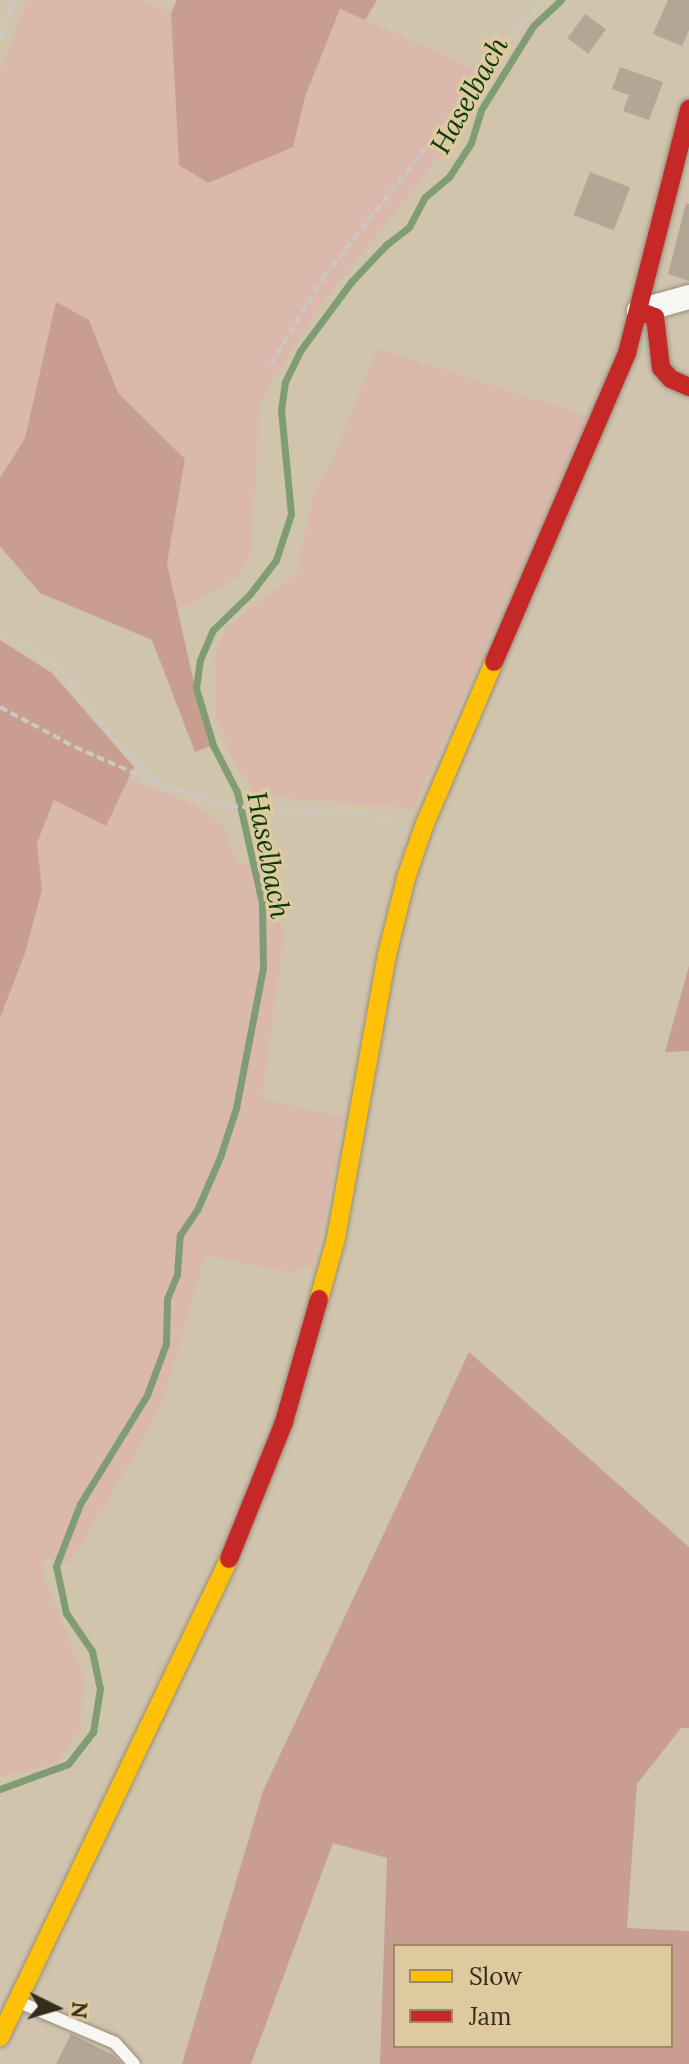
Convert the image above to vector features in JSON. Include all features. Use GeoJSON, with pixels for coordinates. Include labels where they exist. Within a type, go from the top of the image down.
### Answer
{"type":"FeatureCollection","features":[{"type":"Feature","properties":{"kind":"street"},"geometry":{"type":"LineString","coordinates":[[0,2037],[243,1530],[284,1422],[336,1238],[387,955],[424,826],[600,421],[639,311],[689,109]]}},
{"type":"Feature","properties":{"kind":"street"},"geometry":{"type":"LineString","coordinates":[[639,311],[689,297]]}},
{"type":"Feature","properties":{"kind":"street"},"geometry":{"type":"LineString","coordinates":[[639,311],[655,317],[661,368],[671,379],[689,387]]}},
{"type":"Feature","properties":{"kind":"lane"},"geometry":{"type":"LineString","coordinates":[[17,2001],[115,2043],[134,2064]]}},
{"type":"Feature","properties":{"kind":"path"},"geometry":{"type":"LineString","coordinates":[[0,39],[14,0]]}},
{"type":"Feature","properties":{"kind":"path"},"geometry":{"type":"LineString","coordinates":[[271,364],[324,277],[542,0]]}},
{"type":"Feature","properties":{"kind":"path"},"geometry":{"type":"LineString","coordinates":[[0,633],[54,663],[126,753],[164,786]]}},
{"type":"Feature","properties":{"kind":"path"},"geometry":{"type":"LineString","coordinates":[[0,707],[75,747],[164,786],[230,806],[393,817],[424,826]]}},
{"type":"Feature","properties":{"kind":"shaded area"},"geometry":{"type":"Polygon","coordinates":[[[27,0],[142,0],[171,13],[179,165],[293,146],[305,97],[341,8],[478,72],[454,138],[313,315],[260,402],[251,553],[237,578],[178,610],[167,563],[185,459],[118,393],[89,320],[56,303],[25,438],[0,478],[0,72],[27,0]]]}},
{"type":"Feature","properties":{"kind":"shaded area"},"geometry":{"type":"Polygon","coordinates":[[[177,0],[377,0],[365,20],[340,9],[305,97],[293,147],[208,183],[179,165],[171,13],[177,0]]]}},
{"type":"Feature","properties":{"kind":"shaded area"},"geometry":{"type":"Polygon","coordinates":[[[56,302],[89,320],[118,393],[185,459],[167,563],[192,674],[213,745],[195,752],[152,640],[40,593],[0,546],[0,478],[25,438],[56,302]]]}},
{"type":"Feature","properties":{"kind":"shaded area"},"geometry":{"type":"Polygon","coordinates":[[[377,348],[587,416],[414,808],[258,796],[231,757],[216,714],[214,657],[226,627],[297,573],[314,492],[331,463],[377,348]]]}},
{"type":"Feature","properties":{"kind":"shaded area"},"geometry":{"type":"Polygon","coordinates":[[[0,640],[52,673],[134,767],[106,826],[54,800],[37,843],[42,890],[25,953],[0,1018],[0,640]]]}},
{"type":"Feature","properties":{"kind":"shaded area"},"geometry":{"type":"Polygon","coordinates":[[[128,779],[198,806],[224,827],[236,863],[264,862],[284,935],[262,1099],[344,1117],[315,1264],[290,1272],[205,1256],[163,1400],[126,1470],[69,1564],[43,1558],[43,1574],[84,1679],[80,1731],[55,1764],[0,1777],[0,1018],[25,953],[42,890],[37,843],[54,799],[106,826],[128,779]]]}},
{"type":"Feature","properties":{"kind":"shaded area"},"geometry":{"type":"Polygon","coordinates":[[[689,966],[689,1051],[665,1052],[689,966]]]}},
{"type":"Feature","properties":{"kind":"shaded area"},"geometry":{"type":"Polygon","coordinates":[[[469,1352],[689,1547],[689,1728],[681,1728],[637,1784],[627,1928],[689,1931],[689,2064],[380,2064],[387,1858],[333,1843],[251,2064],[182,2064],[263,1791],[469,1352]]]}},
{"type":"Feature","properties":{"kind":"building"},"geometry":{"type":"Polygon","coordinates":[[[668,0],[689,0],[689,30],[682,46],[653,34],[668,0]]]}},
{"type":"Feature","properties":{"kind":"building"},"geometry":{"type":"Polygon","coordinates":[[[585,14],[606,29],[588,54],[567,38],[585,14]]]}},
{"type":"Feature","properties":{"kind":"building"},"geometry":{"type":"Polygon","coordinates":[[[620,67],[663,82],[649,120],[623,111],[629,95],[612,89],[620,67]]]}},
{"type":"Feature","properties":{"kind":"building"},"geometry":{"type":"Polygon","coordinates":[[[590,172],[630,187],[614,230],[574,215],[590,172]]]}},
{"type":"Feature","properties":{"kind":"building"},"geometry":{"type":"Polygon","coordinates":[[[686,203],[689,204],[689,281],[668,274],[686,203]]]}},
{"type":"Feature","properties":{"kind":"building"},"geometry":{"type":"Polygon","coordinates":[[[71,2034],[113,2055],[122,2064],[56,2064],[71,2034]]]}},
{"type":"Feature","properties":{"kind":"waterway","name":"Haselbach"},"geometry":{"type":"LineString","coordinates":[[0,1789],[68,1764],[93,1732],[100,1689],[92,1651],[66,1613],[56,1566],[80,1504],[147,1395],[166,1344],[167,1299],[177,1274],[180,1235],[197,1210],[220,1157],[236,1108],[263,968],[262,903],[237,792],[213,745],[196,688],[200,660],[213,630],[250,594],[276,560],[291,514],[281,410],[285,382],[300,351],[351,282],[386,245],[409,227],[425,197],[449,177],[471,143],[481,110],[533,26],[561,0]]}},
{"type":"Feature","properties":{"kind":"traffic: slow"},"geometry":{"type":"LineString","coordinates":[[319,1299],[336,1238],[387,955],[406,878],[424,826],[494,662]]}},
{"type":"Feature","properties":{"kind":"traffic: slow"},"geometry":{"type":"LineString","coordinates":[[0,2037],[229,1559]]}},
{"type":"Feature","properties":{"kind":"traffic: jam"},"geometry":{"type":"LineString","coordinates":[[494,662],[627,353],[689,109]]}},
{"type":"Feature","properties":{"kind":"traffic: jam"},"geometry":{"type":"LineString","coordinates":[[639,311],[655,317],[661,368],[671,379],[689,387]]}},
{"type":"Feature","properties":{"kind":"traffic: jam"},"geometry":{"type":"LineString","coordinates":[[229,1559],[284,1422],[319,1299]]}}]}
